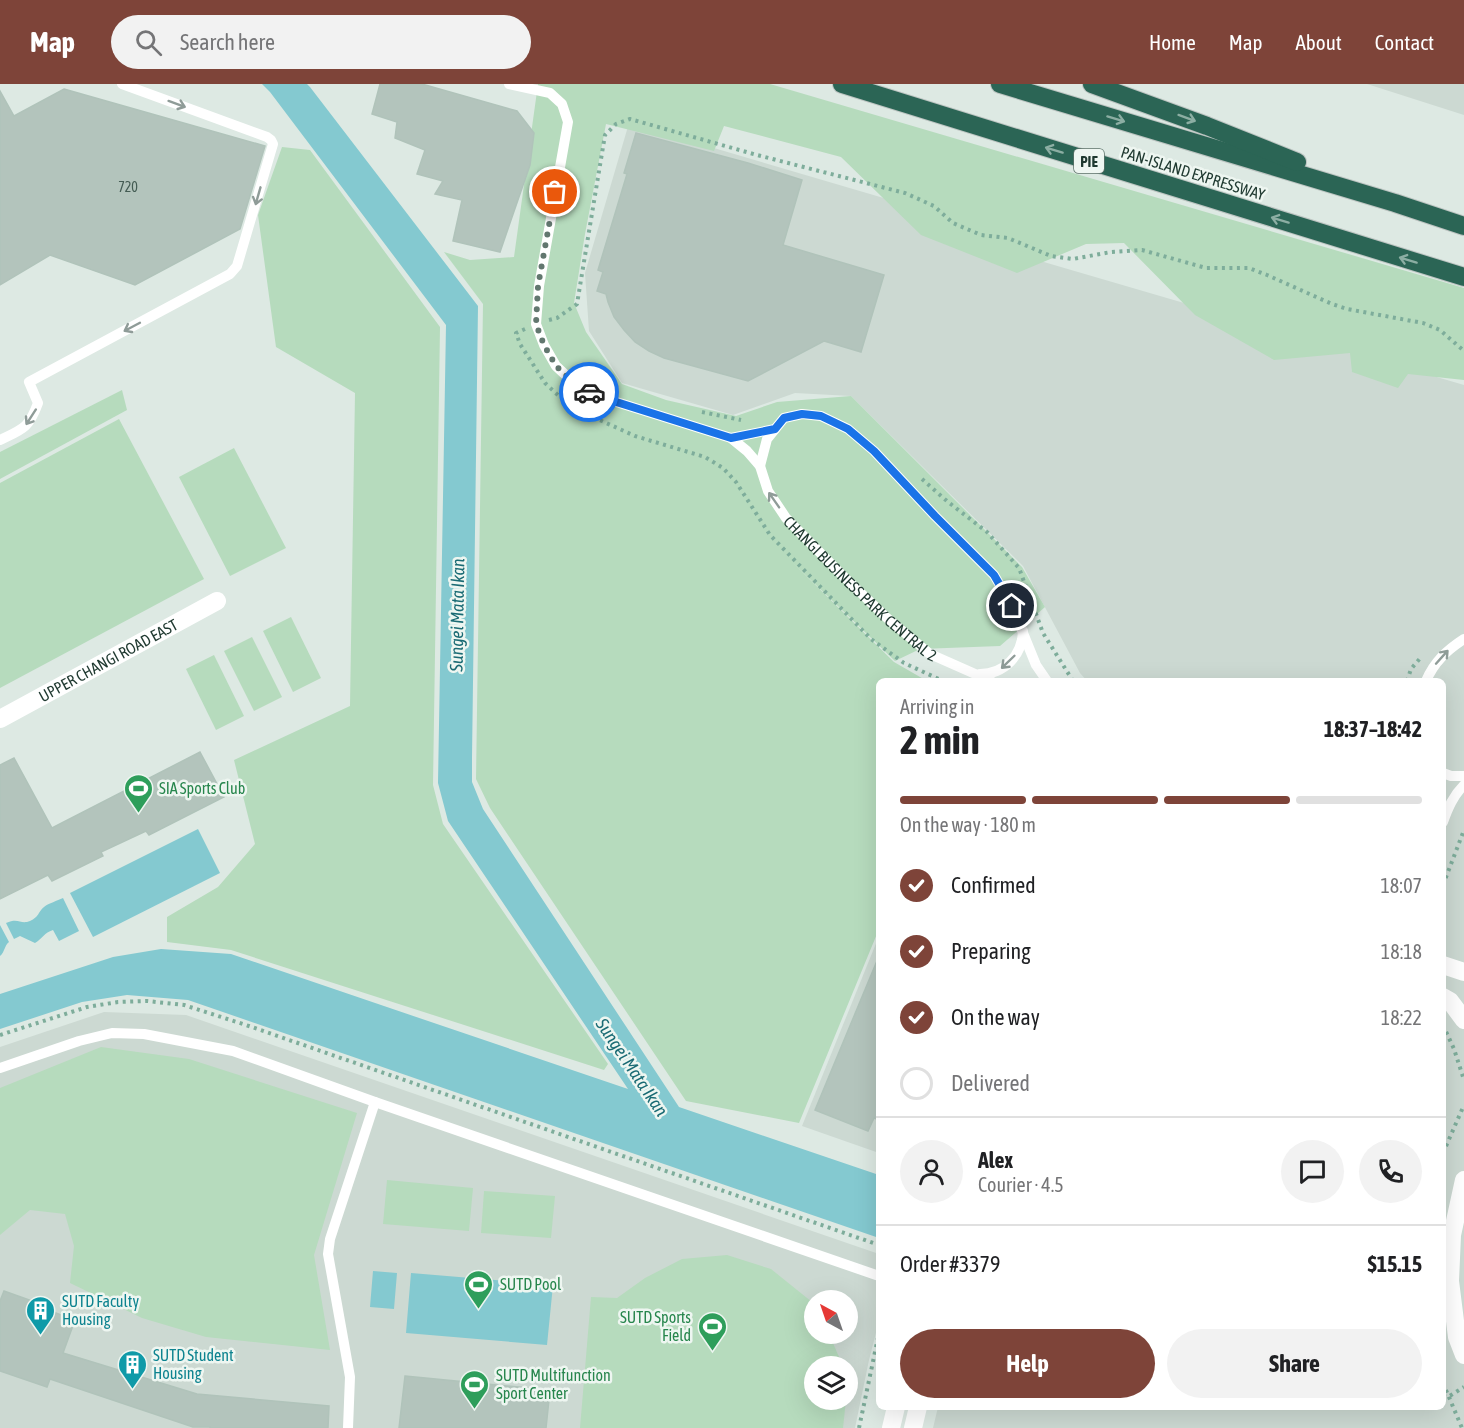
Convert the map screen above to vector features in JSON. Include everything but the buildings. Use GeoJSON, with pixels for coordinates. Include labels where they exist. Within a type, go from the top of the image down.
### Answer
{"type":"FeatureCollection","features":[{"type":"Feature","properties":{"kind":"highway","name":"PAN-ISLAND EXPRESSWAY"},"geometry":{"type":"LineString","coordinates":[[842,84],[1464,278]]}},
{"type":"Feature","properties":{"kind":"highway","name":"PAN-ISLAND EXPRESSWAY"},"geometry":{"type":"LineString","coordinates":[[1000,84],[1395,203],[1464,226]]}},
{"type":"Feature","properties":{"kind":"highway"},"geometry":{"type":"LineString","coordinates":[[1092,84],[1207,126],[1395,203]]}},
{"type":"Feature","properties":{"kind":"street","name":"UPPER CHANGI ROAD EAST"},"geometry":{"type":"LineString","coordinates":[[0,719],[217,601]]}},
{"type":"Feature","properties":{"kind":"street"},"geometry":{"type":"LineString","coordinates":[[1446,966],[1464,972]]}},
{"type":"Feature","properties":{"kind":"street"},"geometry":{"type":"LineString","coordinates":[[1446,998],[1464,1020]]}},
{"type":"Feature","properties":{"kind":"street"},"geometry":{"type":"LineString","coordinates":[[1464,1180],[1452,1235],[1450,1281],[1457,1337],[1464,1355]]}},
{"type":"Feature","properties":{"kind":"street"},"geometry":{"type":"LineString","coordinates":[[891,1428],[895,1410]]}},
{"type":"Feature","properties":{"kind":"street"},"geometry":{"type":"LineString","coordinates":[[913,1428],[917,1410]]}},
{"type":"Feature","properties":{"kind":"lane"},"geometry":{"type":"LineString","coordinates":[[0,440],[23,428],[33,417],[38,403],[29,382],[230,274],[237,266],[273,144],[271,140],[267,136],[122,84]]}},
{"type":"Feature","properties":{"kind":"lane","name":"CHANGI BUSINESS PARK CENTRAL 2"},"geometry":{"type":"LineString","coordinates":[[509,84],[549,93],[562,105],[568,122],[538,286],[536,324],[544,345],[556,366],[572,381],[594,395],[731,438],[760,466],[768,491],[786,518],[851,584],[930,654],[985,678]]}},
{"type":"Feature","properties":{"kind":"lane"},"geometry":{"type":"LineString","coordinates":[[760,466],[767,439],[784,418],[802,414],[821,416],[848,429],[874,451],[994,575],[1012,606],[1036,664],[1045,678]]}},
{"type":"Feature","properties":{"kind":"lane"},"geometry":{"type":"LineString","coordinates":[[731,438],[775,429]]}},
{"type":"Feature","properties":{"kind":"lane"},"geometry":{"type":"LineString","coordinates":[[977,674],[991,674],[1003,668],[1013,659],[1019,650],[1023,631]]}},
{"type":"Feature","properties":{"kind":"lane"},"geometry":{"type":"LineString","coordinates":[[1427,678],[1443,654],[1464,639]]}},
{"type":"Feature","properties":{"kind":"lane"},"geometry":{"type":"LineString","coordinates":[[1446,775],[1464,776]]}},
{"type":"Feature","properties":{"kind":"lane"},"geometry":{"type":"LineString","coordinates":[[1446,814],[1456,794],[1464,785]]}},
{"type":"Feature","properties":{"kind":"lane"},"geometry":{"type":"LineString","coordinates":[[0,1068],[112,1033],[144,1034],[233,1052],[876,1275]]}},
{"type":"Feature","properties":{"kind":"lane"},"geometry":{"type":"LineString","coordinates":[[348,1428],[350,1377],[328,1254],[330,1239],[375,1102]]}},
{"type":"Feature","properties":{"kind":"path"},"geometry":{"type":"LineString","coordinates":[[936,678],[904,663],[871,639],[770,535],[736,482],[723,468],[705,457],[635,436],[582,412],[544,383],[520,344],[516,333],[557,318],[576,304],[605,135],[616,124],[630,119],[757,155],[905,192],[934,206],[953,223],[981,235],[1008,238],[1051,256],[1073,259],[1111,252],[1142,250],[1206,268],[1249,268],[1339,306],[1423,323],[1440,330],[1464,351]]}},
{"type":"Feature","properties":{"kind":"path"},"geometry":{"type":"LineString","coordinates":[[700,411],[743,420]]}},
{"type":"Feature","properties":{"kind":"path"},"geometry":{"type":"LineString","coordinates":[[916,473],[948,502],[987,532],[1019,568],[1043,633],[1071,678]]}},
{"type":"Feature","properties":{"kind":"path"},"geometry":{"type":"LineString","coordinates":[[1446,877],[1464,831]]}},
{"type":"Feature","properties":{"kind":"path"},"geometry":{"type":"LineString","coordinates":[[0,1035],[87,1007],[118,1002],[147,1001],[184,1005],[246,1024],[876,1244]]}},
{"type":"Feature","properties":{"kind":"path"},"geometry":{"type":"LineString","coordinates":[[1446,1032],[1464,1080]]}},
{"type":"Feature","properties":{"kind":"path"},"geometry":{"type":"LineString","coordinates":[[1446,1146],[1464,1105]]}},
{"type":"Feature","properties":{"kind":"path"},"geometry":{"type":"LineString","coordinates":[[859,1428],[876,1347]]}},
{"type":"Feature","properties":{"kind":"path"},"geometry":{"type":"LineString","coordinates":[[1446,1396],[1464,1388]]}},
{"type":"Feature","properties":{"kind":"path"},"geometry":{"type":"LineString","coordinates":[[1446,1398],[1462,1428]]}},
{"type":"Feature","properties":{"kind":"shaded area"},"geometry":{"type":"Polygon","coordinates":[[[1367,84],[1464,84],[1464,115],[1367,84]]]}},
{"type":"Feature","properties":{"kind":"shaded area"},"geometry":{"type":"Polygon","coordinates":[[[629,123],[904,204],[955,236],[1464,385],[1464,1428],[933,1428],[937,1410],[1446,1410],[1446,678],[1084,678],[1023,566],[851,396],[795,393],[733,415],[622,383],[589,331],[585,273],[629,123]]]}},
{"type":"Feature","properties":{"kind":"shaded area"},"geometry":{"type":"Polygon","coordinates":[[[876,943],[876,1152],[802,1126],[876,943]]]}},
{"type":"Feature","properties":{"kind":"shaded area"},"geometry":{"type":"Polygon","coordinates":[[[104,1012],[186,1015],[876,1253],[876,1333],[855,1428],[0,1428],[0,1047],[104,1012]]]}},
{"type":"Feature","properties":{"kind":"green space"},"geometry":{"type":"Polygon","coordinates":[[[538,84],[770,84],[1464,288],[1464,380],[1408,374],[1398,388],[1352,372],[1350,353],[1274,360],[1195,315],[1124,243],[1086,244],[1017,273],[921,235],[841,157],[724,126],[714,151],[606,124],[574,303],[586,332],[622,384],[666,400],[736,416],[777,402],[851,396],[1022,567],[1045,607],[1000,646],[920,649],[895,661],[790,560],[894,662],[922,678],[876,678],[876,936],[799,1123],[686,1101],[490,808],[476,779],[483,304],[444,252],[470,260],[514,257],[538,84]]]}},
{"type":"Feature","properties":{"kind":"green space"},"geometry":{"type":"Polygon","coordinates":[[[282,147],[310,150],[440,327],[433,785],[443,824],[608,1064],[604,1070],[231,950],[167,942],[167,917],[218,887],[255,844],[234,760],[350,706],[355,393],[276,347],[258,215],[282,147]]]}},
{"type":"Feature","properties":{"kind":"green space"},"geometry":{"type":"Polygon","coordinates":[[[122,390],[127,410],[0,479],[0,452],[122,390]]]}},
{"type":"Feature","properties":{"kind":"green space"},"geometry":{"type":"Polygon","coordinates":[[[119,419],[204,579],[0,688],[0,483],[119,419]]]}},
{"type":"Feature","properties":{"kind":"green space"},"geometry":{"type":"Polygon","coordinates":[[[234,448],[286,548],[230,576],[179,477],[234,448]]]}},
{"type":"Feature","properties":{"kind":"green space"},"geometry":{"type":"Polygon","coordinates":[[[291,617],[321,678],[293,692],[263,631],[291,617]]]}},
{"type":"Feature","properties":{"kind":"green space"},"geometry":{"type":"Polygon","coordinates":[[[252,637],[282,697],[254,711],[224,651],[252,637]]]}},
{"type":"Feature","properties":{"kind":"green space"},"geometry":{"type":"Polygon","coordinates":[[[214,655],[244,716],[216,730],[186,669],[214,655]]]}},
{"type":"Feature","properties":{"kind":"green space"},"geometry":{"type":"Polygon","coordinates":[[[101,1047],[189,1059],[357,1113],[314,1255],[330,1350],[206,1337],[142,1318],[70,1283],[74,1246],[65,1214],[30,1210],[0,1235],[0,1088],[101,1047]]]}},
{"type":"Feature","properties":{"kind":"green space"},"geometry":{"type":"Polygon","coordinates":[[[387,1180],[473,1188],[469,1231],[383,1224],[387,1180]]]}},
{"type":"Feature","properties":{"kind":"green space"},"geometry":{"type":"Polygon","coordinates":[[[484,1191],[555,1196],[551,1238],[481,1233],[484,1191]]]}},
{"type":"Feature","properties":{"kind":"green space","name":"SUTD Sports Field"},"geometry":{"type":"Polygon","coordinates":[[[727,1255],[771,1269],[804,1296],[804,1344],[833,1344],[839,1356],[804,1356],[804,1410],[845,1410],[843,1428],[580,1428],[591,1297],[617,1298],[645,1278],[682,1259],[727,1255]]]}},
{"type":"Feature","properties":{"kind":"water","name":"Sungei Mata Ikan"},"geometry":{"type":"Polygon","coordinates":[[[262,84],[307,84],[310,87],[478,306],[472,782],[483,809],[679,1107],[876,1174],[876,1237],[188,1000],[127,995],[82,1002],[0,1029],[0,994],[113,957],[161,949],[231,954],[628,1089],[448,821],[438,783],[446,325],[262,84]]]}},
{"type":"Feature","properties":{"kind":"water"},"geometry":{"type":"Polygon","coordinates":[[[198,829],[220,873],[93,937],[70,893],[198,829]]]}},
{"type":"Feature","properties":{"kind":"water"},"geometry":{"type":"Polygon","coordinates":[[[63,898],[79,931],[59,941],[53,930],[35,943],[20,936],[14,939],[6,923],[30,921],[46,906],[63,898]]]}},
{"type":"Feature","properties":{"kind":"water"},"geometry":{"type":"Polygon","coordinates":[[[0,925],[9,942],[0,956],[0,925]]]}},
{"type":"Feature","properties":{"kind":"water"},"geometry":{"type":"Polygon","coordinates":[[[373,1271],[397,1273],[394,1309],[370,1307],[373,1271]]]}},
{"type":"Feature","properties":{"kind":"water","name":"SUTD Pool"},"geometry":{"type":"Polygon","coordinates":[[[411,1273],[553,1285],[547,1345],[406,1333],[411,1273]]]}},
{"type":"Feature","properties":{"kind":"way so far"},"geometry":{"type":"LineString","coordinates":[[555,192],[538,286],[536,324],[544,345],[556,366],[572,381],[589,392]]}},
{"type":"Feature","properties":{"kind":"place","name":"SIA Sports Club"},"geometry":{"type":"Point","coordinates":[138,814]}},
{"type":"Feature","properties":{"kind":"place","name":"SUTD Pool"},"geometry":{"type":"Point","coordinates":[479,1310]}},
{"type":"Feature","properties":{"kind":"place","name":"SUTD Faculty Housing"},"geometry":{"type":"Point","coordinates":[41,1336]}},
{"type":"Feature","properties":{"kind":"place","name":"SUTD Sports Field"},"geometry":{"type":"Point","coordinates":[712,1352]}},
{"type":"Feature","properties":{"kind":"place","name":"SUTD Student Housing"},"geometry":{"type":"Point","coordinates":[132,1390]}},
{"type":"Feature","properties":{"kind":"place","name":"SUTD Multifunction Sport Center"},"geometry":{"type":"Point","coordinates":[475,1410]}},
{"type":"Feature","properties":{"kind":"route"},"geometry":{"type":"LineString","coordinates":[[589,392],[731,438],[775,429],[784,418],[802,414],[821,416],[848,429],[874,451],[994,575],[1012,606]]}}]}
